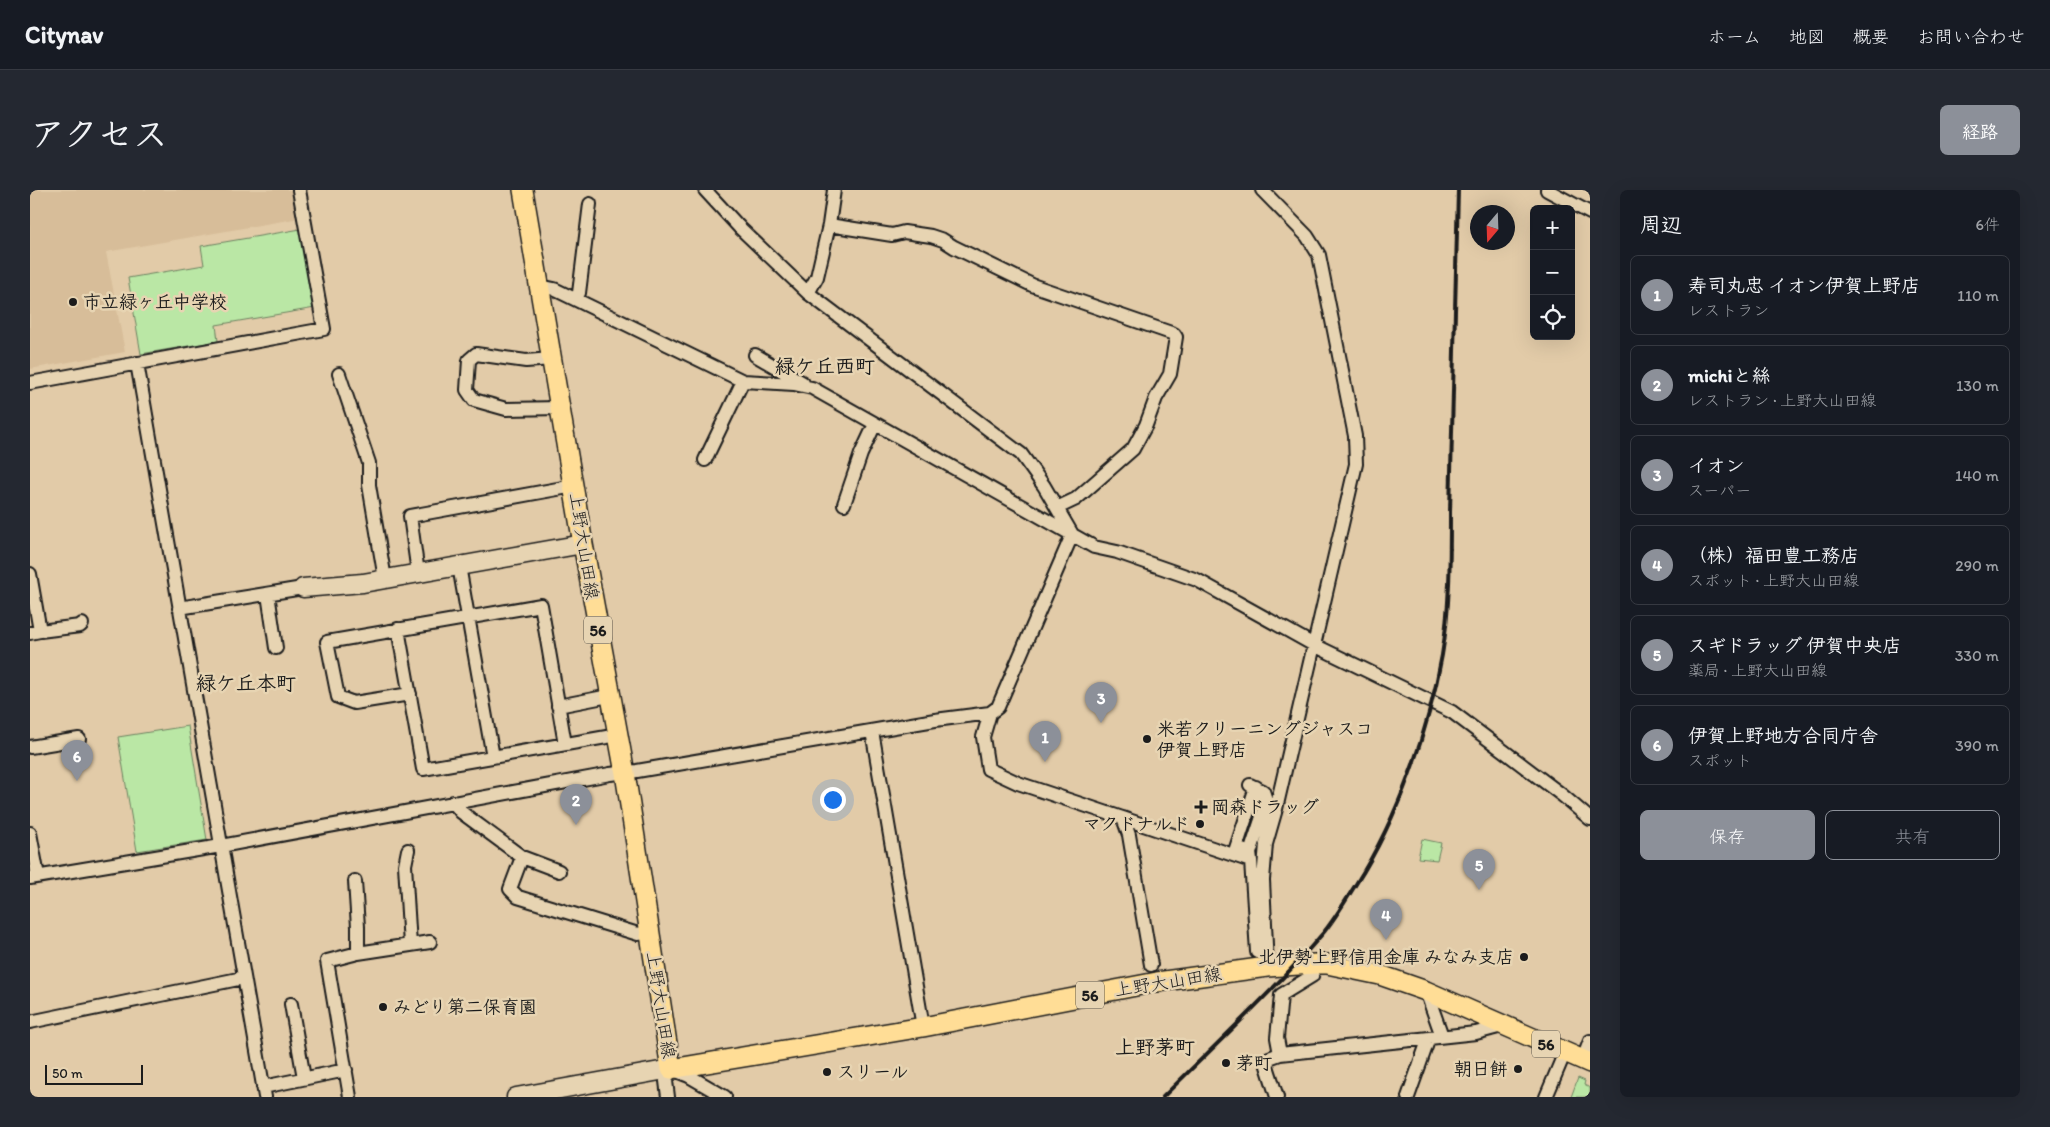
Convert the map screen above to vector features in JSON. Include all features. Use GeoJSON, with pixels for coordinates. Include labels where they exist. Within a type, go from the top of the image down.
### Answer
{"type":"FeatureCollection","features":[{"type":"Feature","properties":{"kind":"main road","name":"上野大山田線"},"geometry":{"type":"LineString","coordinates":[[523,190],[583,544],[625,773],[671,1069],[923,1027],[1262,960],[1327,964],[1380,974],[1426,991],[1502,1026]]}},
{"type":"Feature","properties":{"kind":"main road","name":"56"},"geometry":{"type":"LineString","coordinates":[[1502,1026],[1587,1061]]}},
{"type":"Feature","properties":{"kind":"street"},"geometry":{"type":"LineString","coordinates":[[30,383],[324,329],[299,190]]}},
{"type":"Feature","properties":{"kind":"street"},"geometry":{"type":"LineString","coordinates":[[705,190],[740,228],[808,293],[1021,454],[1057,508],[1072,535]]}},
{"type":"Feature","properties":{"kind":"street"},"geometry":{"type":"LineString","coordinates":[[808,293],[817,277],[829,225],[834,190]]}},
{"type":"Feature","properties":{"kind":"street"},"geometry":{"type":"LineString","coordinates":[[1262,190],[1307,236],[1319,256],[1355,436],[1356,464],[1276,809],[1266,844],[1263,880],[1262,960]]}},
{"type":"Feature","properties":{"kind":"street"},"geometry":{"type":"LineString","coordinates":[[1547,190],[1590,213]]}},
{"type":"Feature","properties":{"kind":"street"},"geometry":{"type":"LineString","coordinates":[[575,299],[579,293],[590,204]]}},
{"type":"Feature","properties":{"kind":"street"},"geometry":{"type":"LineString","coordinates":[[829,225],[892,235],[904,232],[931,236],[943,240],[1032,285],[1174,334],[1176,338],[1170,374],[1156,398],[1146,426],[1133,449],[1076,499],[1057,508]]}},
{"type":"Feature","properties":{"kind":"street"},"geometry":{"type":"LineString","coordinates":[[540,286],[554,288],[743,381],[794,384],[812,388]]}},
{"type":"Feature","properties":{"kind":"street"},"geometry":{"type":"LineString","coordinates":[[552,358],[526,361],[476,354],[469,360],[467,390],[474,400],[506,408],[560,408]]}},
{"type":"Feature","properties":{"kind":"street"},"geometry":{"type":"LineString","coordinates":[[755,355],[1094,547],[1117,552],[1197,580],[1314,645],[1398,688],[1452,712],[1562,795],[1590,819]]}},
{"type":"Feature","properties":{"kind":"street"},"geometry":{"type":"LineString","coordinates":[[137,363],[264,1092],[304,1078],[346,1070]]}},
{"type":"Feature","properties":{"kind":"street"},"geometry":{"type":"LineString","coordinates":[[338,374],[369,462],[369,485],[385,579]]}},
{"type":"Feature","properties":{"kind":"street"},"geometry":{"type":"LineString","coordinates":[[705,460],[743,381]]}},
{"type":"Feature","properties":{"kind":"street"},"geometry":{"type":"LineString","coordinates":[[844,504],[861,454],[875,424]]}},
{"type":"Feature","properties":{"kind":"street"},"geometry":{"type":"LineString","coordinates":[[418,573],[410,516],[574,486]]}},
{"type":"Feature","properties":{"kind":"street"},"geometry":{"type":"LineString","coordinates":[[30,833],[34,877],[220,846],[610,774],[935,720],[990,713],[998,707],[1072,535]]}},
{"type":"Feature","properties":{"kind":"street"},"geometry":{"type":"LineString","coordinates":[[179,608],[303,588],[363,583],[583,544]]}},
{"type":"Feature","properties":{"kind":"street"},"geometry":{"type":"LineString","coordinates":[[459,566],[493,757]]}},
{"type":"Feature","properties":{"kind":"street"},"geometry":{"type":"LineString","coordinates":[[30,574],[35,632],[80,626],[82,624]]}},
{"type":"Feature","properties":{"kind":"street"},"geometry":{"type":"LineString","coordinates":[[268,594],[276,648]]}},
{"type":"Feature","properties":{"kind":"street"},"geometry":{"type":"LineString","coordinates":[[410,694],[354,704],[338,697],[328,642],[540,605],[564,744]]}},
{"type":"Feature","properties":{"kind":"street"},"geometry":{"type":"LineString","coordinates":[[398,629],[423,769],[618,735]]}},
{"type":"Feature","properties":{"kind":"street"},"geometry":{"type":"LineString","coordinates":[[558,706],[610,696]]}},
{"type":"Feature","properties":{"kind":"street"},"geometry":{"type":"LineString","coordinates":[[990,713],[983,737],[988,769],[1018,783],[1123,818],[1251,857]]}},
{"type":"Feature","properties":{"kind":"street"},"geometry":{"type":"LineString","coordinates":[[872,731],[923,1027]]}},
{"type":"Feature","properties":{"kind":"street"},"geometry":{"type":"LineString","coordinates":[[30,747],[79,739]]}},
{"type":"Feature","properties":{"kind":"street"},"geometry":{"type":"LineString","coordinates":[[1251,857],[1236,848],[1240,827],[1253,786],[1262,791],[1266,800],[1251,857],[1262,960]]}},
{"type":"Feature","properties":{"kind":"street"},"geometry":{"type":"LineString","coordinates":[[453,802],[461,812],[522,857],[559,871]]}},
{"type":"Feature","properties":{"kind":"street"},"geometry":{"type":"LineString","coordinates":[[1123,818],[1129,834],[1151,965]]}},
{"type":"Feature","properties":{"kind":"street"},"geometry":{"type":"LineString","coordinates":[[408,850],[405,865],[410,945]]}},
{"type":"Feature","properties":{"kind":"street"},"geometry":{"type":"LineString","coordinates":[[522,857],[510,889],[518,897],[638,934],[649,932]]}},
{"type":"Feature","properties":{"kind":"street"},"geometry":{"type":"LineString","coordinates":[[355,881],[358,953]]}},
{"type":"Feature","properties":{"kind":"street"},"geometry":{"type":"LineString","coordinates":[[350,1097],[327,961],[358,953],[430,942]]}},
{"type":"Feature","properties":{"kind":"street"},"geometry":{"type":"LineString","coordinates":[[1280,1054],[1277,1038],[1281,995],[1312,976],[1315,964]]}},
{"type":"Feature","properties":{"kind":"street"},"geometry":{"type":"LineString","coordinates":[[30,1022],[243,978]]}},
{"type":"Feature","properties":{"kind":"street"},"geometry":{"type":"LineString","coordinates":[[1408,1097],[1436,1037],[1426,991]]}},
{"type":"Feature","properties":{"kind":"street"},"geometry":{"type":"LineString","coordinates":[[291,1004],[304,1078]]}},
{"type":"Feature","properties":{"kind":"street"},"geometry":{"type":"LineString","coordinates":[[1277,1097],[1267,1066],[1269,1058],[1280,1054],[1476,1032],[1502,1026]]}},
{"type":"Feature","properties":{"kind":"street"},"geometry":{"type":"LineString","coordinates":[[1587,1061],[1590,1041]]}},
{"type":"Feature","properties":{"kind":"street"},"geometry":{"type":"LineString","coordinates":[[1546,1097],[1565,1052]]}},
{"type":"Feature","properties":{"kind":"street"},"geometry":{"type":"LineString","coordinates":[[668,1097],[666,1081],[671,1069]]}},
{"type":"Feature","properties":{"kind":"street"},"geometry":{"type":"LineString","coordinates":[[516,1097],[671,1069],[689,1076],[725,1097]]}},
{"type":"Feature","properties":{"kind":"shaded area","name":"市立緑ヶ丘中学校"},"geometry":{"type":"Polygon","coordinates":[[[30,190],[295,190],[300,218],[106,252],[125,352],[30,369],[30,190]]]}},
{"type":"Feature","properties":{"kind":"green space"},"geometry":{"type":"Polygon","coordinates":[[[301,229],[315,308],[216,325],[218,341],[141,354],[128,278],[204,265],[201,246],[301,229]]]}},
{"type":"Feature","properties":{"kind":"green space"},"geometry":{"type":"Polygon","coordinates":[[[188,726],[207,840],[137,851],[118,737],[188,726]]]}},
{"type":"Feature","properties":{"kind":"green space"},"geometry":{"type":"Polygon","coordinates":[[[1422,839],[1441,843],[1437,860],[1418,858],[1422,839]]]}},
{"type":"Feature","properties":{"kind":"green space"},"geometry":{"type":"Polygon","coordinates":[[[1578,1078],[1585,1081],[1584,1085],[1590,1088],[1590,1097],[1571,1097],[1578,1078]]]}},
{"type":"Feature","properties":{"kind":"railway"},"geometry":{"type":"LineString","coordinates":[[1163,1097],[1266,995],[1305,954],[1328,926],[1356,884],[1385,831],[1410,774],[1420,744],[1429,714],[1442,655],[1448,602],[1458,190]]}},
{"type":"Feature","properties":{"kind":"place","name":"市立緑ヶ丘中学校"},"geometry":{"type":"Point","coordinates":[73,302]}},
{"type":"Feature","properties":{"kind":"place","name":"イオン"},"geometry":{"type":"Point","coordinates":[1101,723]}},
{"type":"Feature","properties":{"kind":"place","name":"米若クリーニングジャスコ 伊賀上野店"},"geometry":{"type":"Point","coordinates":[1147,739]}},
{"type":"Feature","properties":{"kind":"place","name":"寿司丸忠 イオン伊賀上野店"},"geometry":{"type":"Point","coordinates":[1045,762]}},
{"type":"Feature","properties":{"kind":"place","name":"伊賀上野地方合同庁舎"},"geometry":{"type":"Point","coordinates":[77,781]}},
{"type":"Feature","properties":{"kind":"place","name":"岡森ドラッグ"},"geometry":{"type":"Point","coordinates":[1201,807]}},
{"type":"Feature","properties":{"kind":"place","name":"マクドナルド"},"geometry":{"type":"Point","coordinates":[1200,824]}},
{"type":"Feature","properties":{"kind":"place","name":"michiと絲"},"geometry":{"type":"Point","coordinates":[576,825]}},
{"type":"Feature","properties":{"kind":"place","name":"スギドラッグ 伊賀中央店"},"geometry":{"type":"Point","coordinates":[1479,890]}},
{"type":"Feature","properties":{"kind":"place","name":"（株）福田豊工務店"},"geometry":{"type":"Point","coordinates":[1386,940]}},
{"type":"Feature","properties":{"kind":"place","name":"北伊勢上野信用金庫 みなみ支店"},"geometry":{"type":"Point","coordinates":[1524,957]}},
{"type":"Feature","properties":{"kind":"place","name":"みどり第二保育園"},"geometry":{"type":"Point","coordinates":[383,1007]}},
{"type":"Feature","properties":{"kind":"place","name":"茅町"},"geometry":{"type":"Point","coordinates":[1226,1063]}},
{"type":"Feature","properties":{"kind":"place","name":"朝日餅"},"geometry":{"type":"Point","coordinates":[1518,1069]}},
{"type":"Feature","properties":{"kind":"place","name":"スリール"},"geometry":{"type":"Point","coordinates":[827,1072]}},
{"type":"Feature","properties":{"kind":"district","name":"緑ケ丘西町"},"geometry":{"type":"Point","coordinates":[825,366]}},
{"type":"Feature","properties":{"kind":"district","name":"緑ケ丘本町"},"geometry":{"type":"Point","coordinates":[246,683]}},
{"type":"Feature","properties":{"kind":"district","name":"上野茅町"},"geometry":{"type":"Point","coordinates":[1155,1047]}}]}
